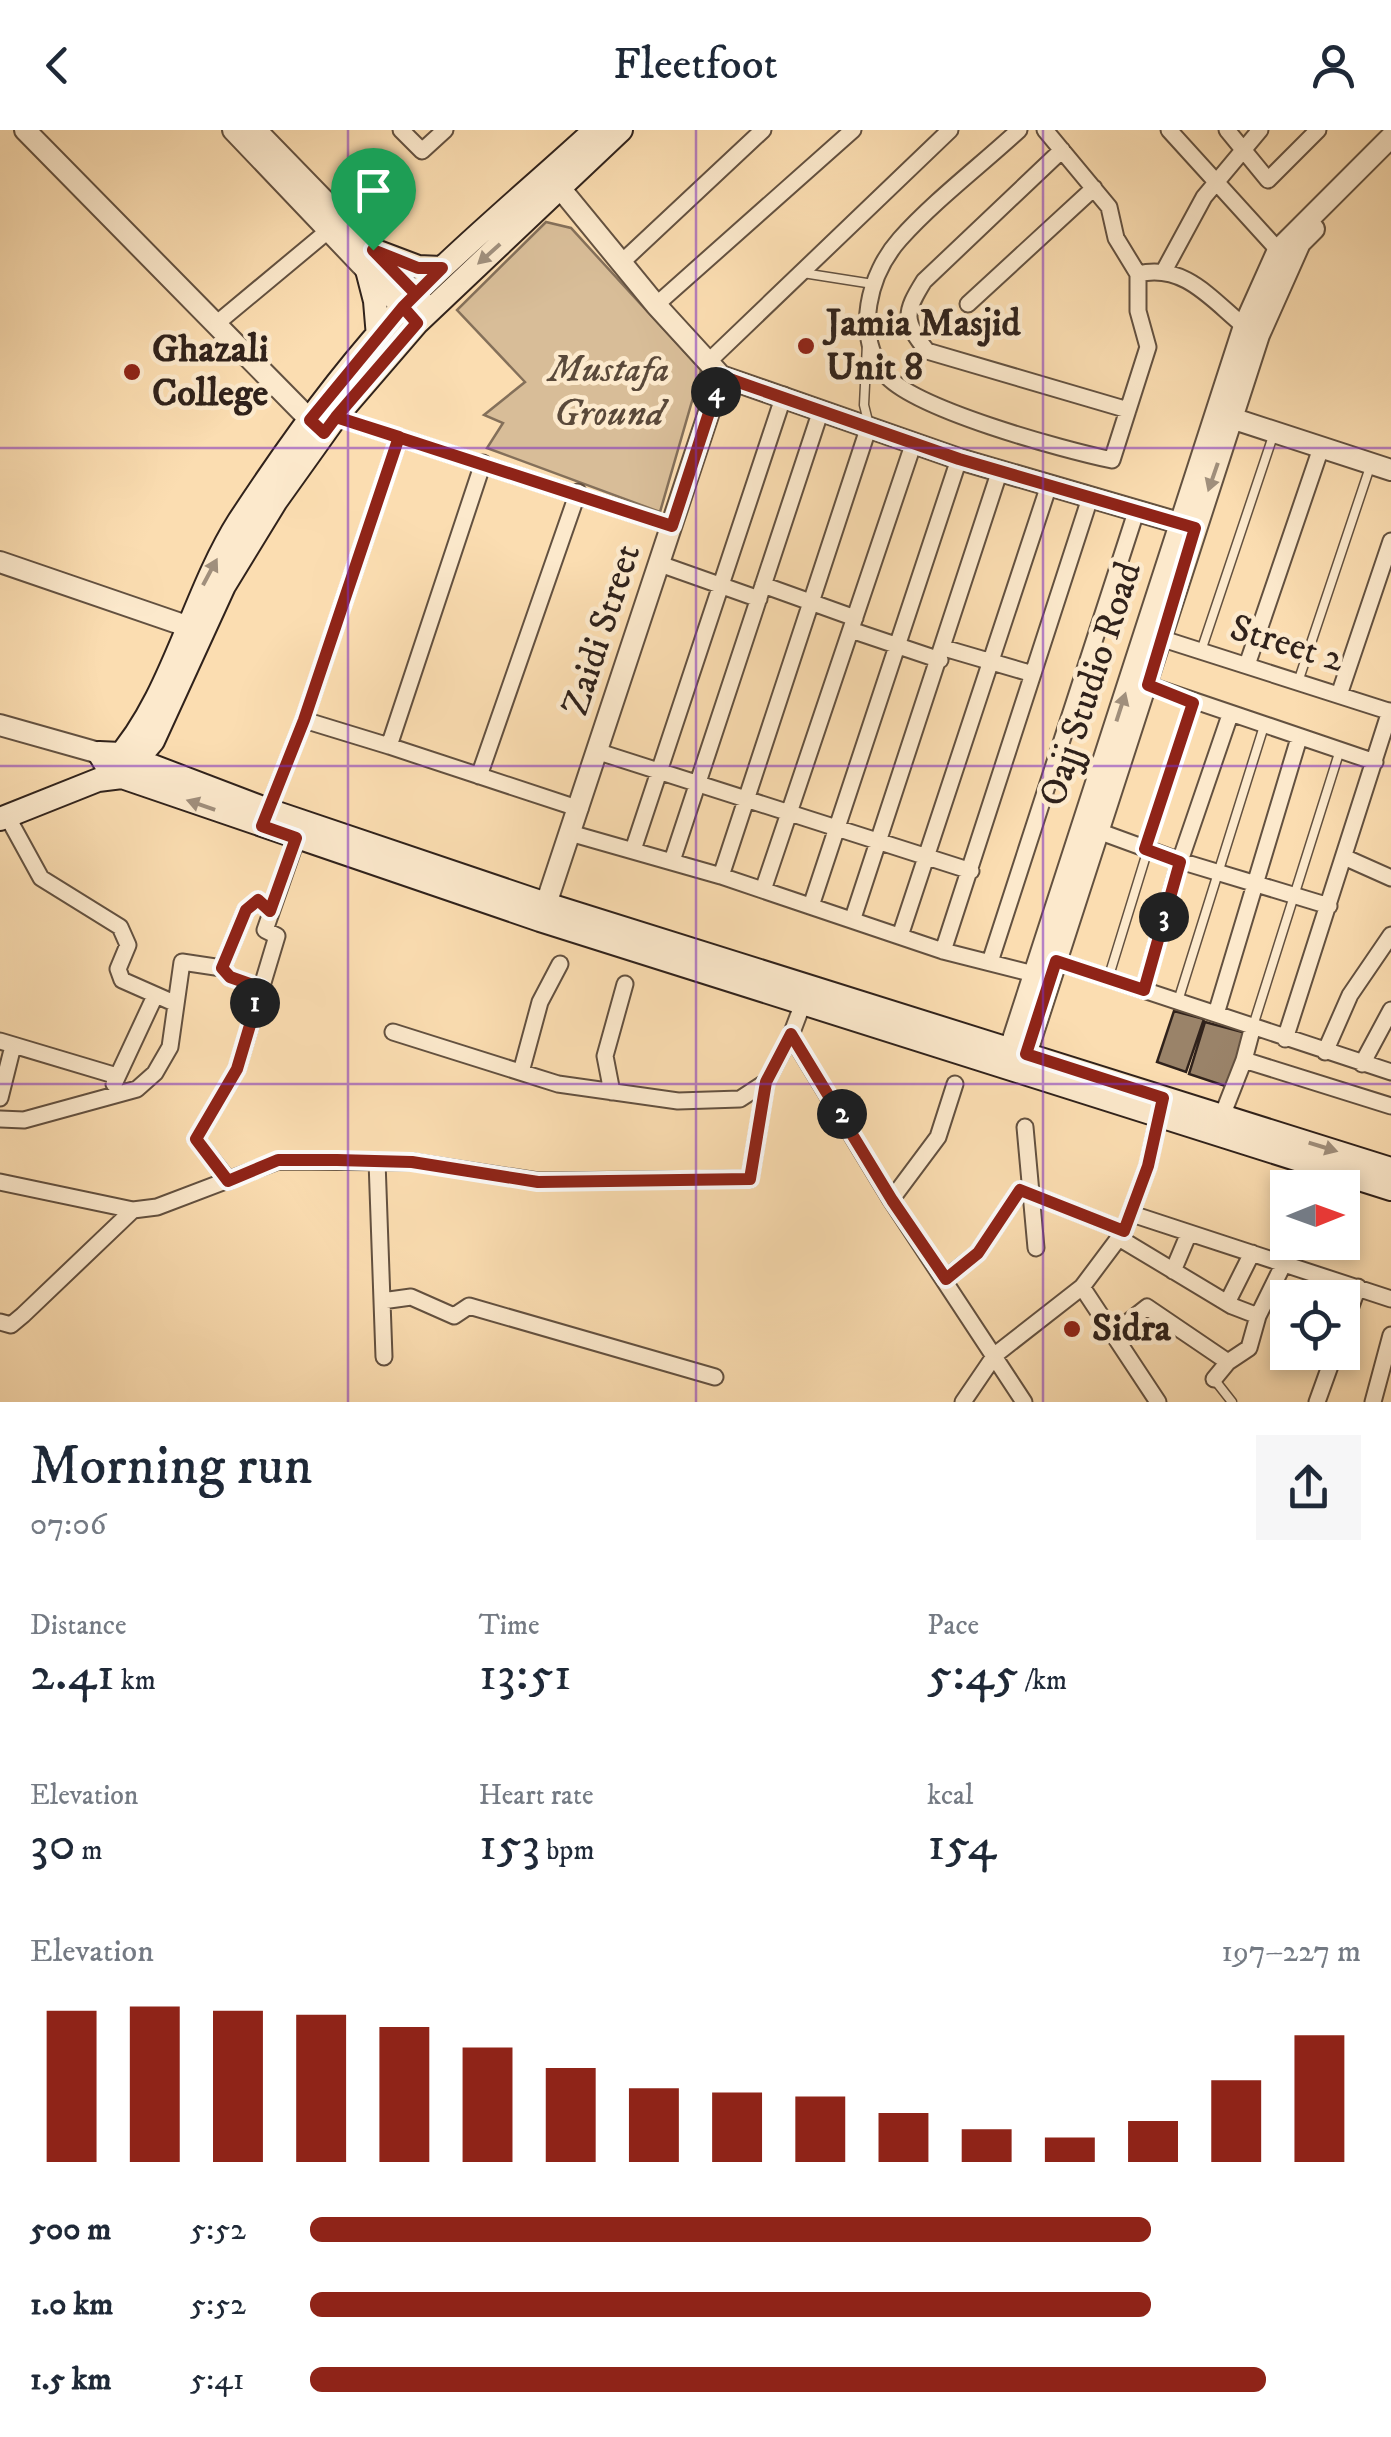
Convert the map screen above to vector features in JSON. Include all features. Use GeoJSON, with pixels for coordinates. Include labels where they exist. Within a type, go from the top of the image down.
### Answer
{"type":"FeatureCollection","features":[{"type":"Feature","properties":{"kind":"main road"},"geometry":{"type":"LineString","coordinates":[[3,817],[114,766],[153,742],[195,629],[378,337],[416,308],[555,181],[595,130]]}},
{"type":"Feature","properties":{"kind":"main road"},"geometry":{"type":"LineString","coordinates":[[323,423],[416,308],[442,268],[620,130]]}},
{"type":"Feature","properties":{"kind":"main road"},"geometry":{"type":"LineString","coordinates":[[378,337],[369,258],[418,268],[442,268]]}},
{"type":"Feature","properties":{"kind":"main road"},"geometry":{"type":"LineString","coordinates":[[114,766],[1161,1106],[1391,1188]]}},
{"type":"Feature","properties":{"kind":"main road"},"geometry":{"type":"LineString","coordinates":[[265,818],[296,838],[807,993]]}},
{"type":"Feature","properties":{"kind":"main road"},"geometry":{"type":"LineString","coordinates":[[1161,1106],[1222,1116],[1391,1168]]}},
{"type":"Feature","properties":{"kind":"street"},"geometry":{"type":"LineString","coordinates":[[25,130],[216,324],[323,423],[399,437],[578,492],[672,526]]}},
{"type":"Feature","properties":{"kind":"street"},"geometry":{"type":"LineString","coordinates":[[233,130],[260,137],[416,308]]}},
{"type":"Feature","properties":{"kind":"street"},"geometry":{"type":"LineString","coordinates":[[401,130],[422,151],[444,130]]}},
{"type":"Feature","properties":{"kind":"street"},"geometry":{"type":"LineString","coordinates":[[622,262],[763,130]]}},
{"type":"Feature","properties":{"kind":"street"},"geometry":{"type":"LineString","coordinates":[[656,305],[854,130]]}},
{"type":"Feature","properties":{"kind":"street"},"geometry":{"type":"LineString","coordinates":[[715,369],[800,273],[950,130]]}},
{"type":"Feature","properties":{"kind":"street"},"geometry":{"type":"LineString","coordinates":[[1019,130],[898,240],[873,284],[866,310],[870,330],[884,373],[903,390],[950,412],[1055,448],[1112,460],[1148,347],[1138,312],[1138,274],[1116,238],[1110,206],[1045,130]]}},
{"type":"Feature","properties":{"kind":"street"},"geometry":{"type":"LineString","coordinates":[[1227,130],[1268,180],[1318,130]]}},
{"type":"Feature","properties":{"kind":"street"},"geometry":{"type":"LineString","coordinates":[[1165,269],[1215,180],[1260,130]]}},
{"type":"Feature","properties":{"kind":"street"},"geometry":{"type":"LineString","coordinates":[[1175,132],[1278,250]]}},
{"type":"Feature","properties":{"kind":"street"},"geometry":{"type":"LineString","coordinates":[[260,137],[328,230],[369,258]]}},
{"type":"Feature","properties":{"kind":"street","name":"Oajj Studio Road"},"geometry":{"type":"LineString","coordinates":[[1224,416],[1244,326],[1278,250],[1391,137]]}},
{"type":"Feature","properties":{"kind":"street"},"geometry":{"type":"LineString","coordinates":[[1062,150],[924,281],[908,307],[910,330],[928,351],[1128,410]]}},
{"type":"Feature","properties":{"kind":"street","name":"Oajj Studio Road"},"geometry":{"type":"LineString","coordinates":[[1015,1060],[1034,974],[1224,416],[1300,243],[1391,154]]}},
{"type":"Feature","properties":{"kind":"street"},"geometry":{"type":"LineString","coordinates":[[555,181],[656,305],[715,369],[959,459],[1187,526]]}},
{"type":"Feature","properties":{"kind":"street"},"geometry":{"type":"LineString","coordinates":[[968,304],[1094,188]]}},
{"type":"Feature","properties":{"kind":"street"},"geometry":{"type":"LineString","coordinates":[[216,324],[328,230]]}},
{"type":"Feature","properties":{"kind":"street"},"geometry":{"type":"LineString","coordinates":[[1138,274],[1165,269],[1182,275],[1244,326]]}},
{"type":"Feature","properties":{"kind":"street","name":"Zaidi Street"},"geometry":{"type":"LineString","coordinates":[[546,904],[660,564],[715,369]]}},
{"type":"Feature","properties":{"kind":"street"},"geometry":{"type":"LineString","coordinates":[[634,850],[784,395]]}},
{"type":"Feature","properties":{"kind":"street"},"geometry":{"type":"LineString","coordinates":[[672,860],[821,410]]}},
{"type":"Feature","properties":{"kind":"street"},"geometry":{"type":"LineString","coordinates":[[1224,416],[1381,467]]}},
{"type":"Feature","properties":{"kind":"street"},"geometry":{"type":"LineString","coordinates":[[721,876],[869,426]]}},
{"type":"Feature","properties":{"kind":"street"},"geometry":{"type":"LineString","coordinates":[[265,818],[304,720],[399,437]]}},
{"type":"Feature","properties":{"kind":"street"},"geometry":{"type":"LineString","coordinates":[[764,890],[914,442]]}},
{"type":"Feature","properties":{"kind":"street"},"geometry":{"type":"LineString","coordinates":[[1246,665],[1321,448]]}},
{"type":"Feature","properties":{"kind":"street"},"geometry":{"type":"LineString","coordinates":[[811,906],[959,459]]}},
{"type":"Feature","properties":{"kind":"street"},"geometry":{"type":"LineString","coordinates":[[389,746],[483,462]]}},
{"type":"Feature","properties":{"kind":"street"},"geometry":{"type":"LineString","coordinates":[[853,918],[1000,470]]}},
{"type":"Feature","properties":{"kind":"street"},"geometry":{"type":"LineString","coordinates":[[900,936],[1048,488]]}},
{"type":"Feature","properties":{"kind":"street"},"geometry":{"type":"LineString","coordinates":[[479,776],[578,492]]}},
{"type":"Feature","properties":{"kind":"street"},"geometry":{"type":"LineString","coordinates":[[943,951],[1090,498]]}},
{"type":"Feature","properties":{"kind":"street"},"geometry":{"type":"LineString","coordinates":[[990,962],[1136,512]]}},
{"type":"Feature","properties":{"kind":"street","name":"Oajj Studio Road"},"geometry":{"type":"LineString","coordinates":[[1015,1060],[1056,961],[1164,639],[1187,526]]}},
{"type":"Feature","properties":{"kind":"street"},"geometry":{"type":"LineString","coordinates":[[1339,694],[1391,542]]}},
{"type":"Feature","properties":{"kind":"street"},"geometry":{"type":"LineString","coordinates":[[0,562],[195,629]]}},
{"type":"Feature","properties":{"kind":"street"},"geometry":{"type":"LineString","coordinates":[[660,564],[721,586],[812,602],[898,645],[1033,674]]}},
{"type":"Feature","properties":{"kind":"street","name":"Street 2"},"geometry":{"type":"LineString","coordinates":[[1164,639],[1391,711]]}},
{"type":"Feature","properties":{"kind":"street"},"geometry":{"type":"LineString","coordinates":[[1148,685],[1375,762]]}},
{"type":"Feature","properties":{"kind":"street"},"geometry":{"type":"LineString","coordinates":[[1284,1039],[1391,711]]}},
{"type":"Feature","properties":{"kind":"street"},"geometry":{"type":"LineString","coordinates":[[1144,990],[1180,862],[1230,714]]}},
{"type":"Feature","properties":{"kind":"street"},"geometry":{"type":"LineString","coordinates":[[304,720],[580,808]]}},
{"type":"Feature","properties":{"kind":"street"},"geometry":{"type":"LineString","coordinates":[[0,725],[114,766]]}},
{"type":"Feature","properties":{"kind":"street"},"geometry":{"type":"LineString","coordinates":[[1216,1014],[1300,738]]}},
{"type":"Feature","properties":{"kind":"street"},"geometry":{"type":"LineString","coordinates":[[599,752],[971,871]]}},
{"type":"Feature","properties":{"kind":"street"},"geometry":{"type":"LineString","coordinates":[[3,817],[40,878],[120,927],[128,945],[118,969],[122,980],[174,1003]]}},
{"type":"Feature","properties":{"kind":"street"},"geometry":{"type":"LineString","coordinates":[[1098,830],[1180,862],[1329,906]]}},
{"type":"Feature","properties":{"kind":"street"},"geometry":{"type":"LineString","coordinates":[[570,833],[672,860],[943,951],[1034,974]]}},
{"type":"Feature","properties":{"kind":"street"},"geometry":{"type":"LineString","coordinates":[[228,1181],[196,1139],[237,1069],[277,936],[265,930],[296,838]]}},
{"type":"Feature","properties":{"kind":"street"},"geometry":{"type":"LineString","coordinates":[[1344,857],[1391,878]]}},
{"type":"Feature","properties":{"kind":"street"},"geometry":{"type":"LineString","coordinates":[[222,968],[246,910],[258,900],[270,911]]}},
{"type":"Feature","properties":{"kind":"street"},"geometry":{"type":"LineString","coordinates":[[1325,1052],[1350,995],[1391,935]]}},
{"type":"Feature","properties":{"kind":"street"},"geometry":{"type":"LineString","coordinates":[[1056,961],[1391,1072]]}},
{"type":"Feature","properties":{"kind":"street"},"geometry":{"type":"LineString","coordinates":[[0,1120],[24,1120],[137,1089],[155,1073],[170,1047],[182,962],[222,968],[230,977],[261,988]]}},
{"type":"Feature","properties":{"kind":"street"},"geometry":{"type":"LineString","coordinates":[[521,1072],[540,1002],[560,964]]}},
{"type":"Feature","properties":{"kind":"street"},"geometry":{"type":"LineString","coordinates":[[612,1092],[606,1056],[625,984]]}},
{"type":"Feature","properties":{"kind":"street"},"geometry":{"type":"LineString","coordinates":[[0,1182],[133,1210],[158,1207],[278,1160],[377,1161],[538,1182],[750,1179],[766,1082],[807,993]]}},
{"type":"Feature","properties":{"kind":"street"},"geometry":{"type":"LineString","coordinates":[[109,1097],[155,996]]}},
{"type":"Feature","properties":{"kind":"street"},"geometry":{"type":"LineString","coordinates":[[1362,1064],[1391,1010]]}},
{"type":"Feature","properties":{"kind":"street"},"geometry":{"type":"LineString","coordinates":[[1222,1116],[1254,1026]]}},
{"type":"Feature","properties":{"kind":"street"},"geometry":{"type":"LineString","coordinates":[[394,1032],[558,1084],[678,1101],[740,1099],[766,1082]]}},
{"type":"Feature","properties":{"kind":"street"},"geometry":{"type":"LineString","coordinates":[[791,1034],[892,1200],[1024,1402]]}},
{"type":"Feature","properties":{"kind":"street"},"geometry":{"type":"LineString","coordinates":[[0,1098],[6,1044],[117,1076]]}},
{"type":"Feature","properties":{"kind":"street"},"geometry":{"type":"LineString","coordinates":[[1244,1060],[1391,1106]]}},
{"type":"Feature","properties":{"kind":"street"},"geometry":{"type":"LineString","coordinates":[[892,1200],[938,1137],[955,1084]]}},
{"type":"Feature","properties":{"kind":"street"},"geometry":{"type":"LineString","coordinates":[[963,1402],[995,1355],[1082,1287],[1121,1235],[1132,1214],[1161,1106]]}},
{"type":"Feature","properties":{"kind":"street"},"geometry":{"type":"LineString","coordinates":[[1025,1127],[1036,1248]]}},
{"type":"Feature","properties":{"kind":"street"},"geometry":{"type":"LineString","coordinates":[[377,1161],[384,1357]]}},
{"type":"Feature","properties":{"kind":"street"},"geometry":{"type":"LineString","coordinates":[[946,1279],[978,1253],[1020,1190],[1029,1190],[1121,1235],[1227,1303],[1258,1316]]}},
{"type":"Feature","properties":{"kind":"street"},"geometry":{"type":"LineString","coordinates":[[0,1322],[10,1325],[23,1315],[133,1210]]}},
{"type":"Feature","properties":{"kind":"street"},"geometry":{"type":"LineString","coordinates":[[1132,1214],[1336,1280]]}},
{"type":"Feature","properties":{"kind":"street"},"geometry":{"type":"LineString","coordinates":[[1174,1271],[1189,1232]]}},
{"type":"Feature","properties":{"kind":"street"},"geometry":{"type":"LineString","coordinates":[[1227,1303],[1252,1253]]}},
{"type":"Feature","properties":{"kind":"street"},"geometry":{"type":"LineString","coordinates":[[1214,1379],[1228,1362],[1249,1348],[1258,1316],[1284,1263]]}},
{"type":"Feature","properties":{"kind":"street"},"geometry":{"type":"LineString","coordinates":[[1082,1287],[1158,1402]]}},
{"type":"Feature","properties":{"kind":"street"},"geometry":{"type":"LineString","coordinates":[[1360,1288],[1391,1299]]}},
{"type":"Feature","properties":{"kind":"street"},"geometry":{"type":"LineString","coordinates":[[382,1301],[412,1297],[454,1316],[469,1306],[715,1377]]}},
{"type":"Feature","properties":{"kind":"street"},"geometry":{"type":"LineString","coordinates":[[1113,1334],[1148,1307],[1228,1362]]}},
{"type":"Feature","properties":{"kind":"street"},"geometry":{"type":"LineString","coordinates":[[1373,1402],[1391,1335]]}},
{"type":"Feature","properties":{"kind":"street"},"geometry":{"type":"LineString","coordinates":[[1318,1402],[1329,1370]]}},
{"type":"Feature","properties":{"kind":"lane"},"geometry":{"type":"LineString","coordinates":[[800,273],[873,284]]}},
{"type":"Feature","properties":{"kind":"lane"},"geometry":{"type":"LineString","coordinates":[[869,426],[864,405],[870,330]]}},
{"type":"Feature","properties":{"kind":"lane"},"geometry":{"type":"LineString","coordinates":[[1201,652],[1274,432]]}},
{"type":"Feature","properties":{"kind":"lane"},"geometry":{"type":"LineString","coordinates":[[1298,682],[1381,467]]}},
{"type":"Feature","properties":{"kind":"lane"},"geometry":{"type":"LineString","coordinates":[[1108,979],[1193,703]]}},
{"type":"Feature","properties":{"kind":"lane"},"geometry":{"type":"LineString","coordinates":[[1178,1001],[1264,726]]}},
{"type":"Feature","properties":{"kind":"lane"},"geometry":{"type":"LineString","coordinates":[[1254,1026],[1291,894],[1340,750]]}},
{"type":"Feature","properties":{"kind":"lane"},"geometry":{"type":"LineString","coordinates":[[1214,1379],[1232,1402]]}},
{"type":"Feature","properties":{"kind":"green space","name":"Mustafa Ground"},"geometry":{"type":"Polygon","coordinates":[[[546,222],[571,228],[701,370],[660,512],[487,448],[503,423],[484,415],[525,382],[457,310],[546,222]]]}},
{"type":"Feature","properties":{"kind":"building"},"geometry":{"type":"Polygon","coordinates":[[[1174,1011],[1204,1019],[1186,1072],[1157,1062],[1174,1011]]]}},
{"type":"Feature","properties":{"kind":"building"},"geometry":{"type":"Polygon","coordinates":[[[1205,1022],[1246,1033],[1228,1087],[1189,1074],[1205,1022]]]}},
{"type":"Feature","properties":{"kind":"place","name":"Jamia Masjid Unit 8"},"geometry":{"type":"Point","coordinates":[806,346]}},
{"type":"Feature","properties":{"kind":"place","name":"Ghazali College"},"geometry":{"type":"Point","coordinates":[132,372]}},
{"type":"Feature","properties":{"kind":"place","name":"Sidra"},"geometry":{"type":"Point","coordinates":[1072,1329]}},
{"type":"Feature","properties":{"kind":"route"},"geometry":{"type":"LineString","coordinates":[[373,250],[416,294],[403,307],[417,323],[336,417],[399,437],[304,720],[262,826],[296,838],[270,911],[258,900],[246,910],[222,968],[230,972],[230,977],[261,988],[237,1069],[196,1139],[228,1181],[278,1160],[412,1162],[480,1176],[538,1182],[750,1179],[766,1082],[791,1034],[892,1200],[946,1279],[978,1253],[1020,1190],[1029,1190],[1124,1231],[1148,1166],[1163,1098],[1026,1054],[1056,961],[1144,990],[1180,862],[1145,849],[1193,703],[1148,685],[1195,528],[1048,488],[721,376],[672,526],[578,492],[336,417],[324,433],[310,420],[403,307],[442,268],[418,268],[373,250]]}}]}
